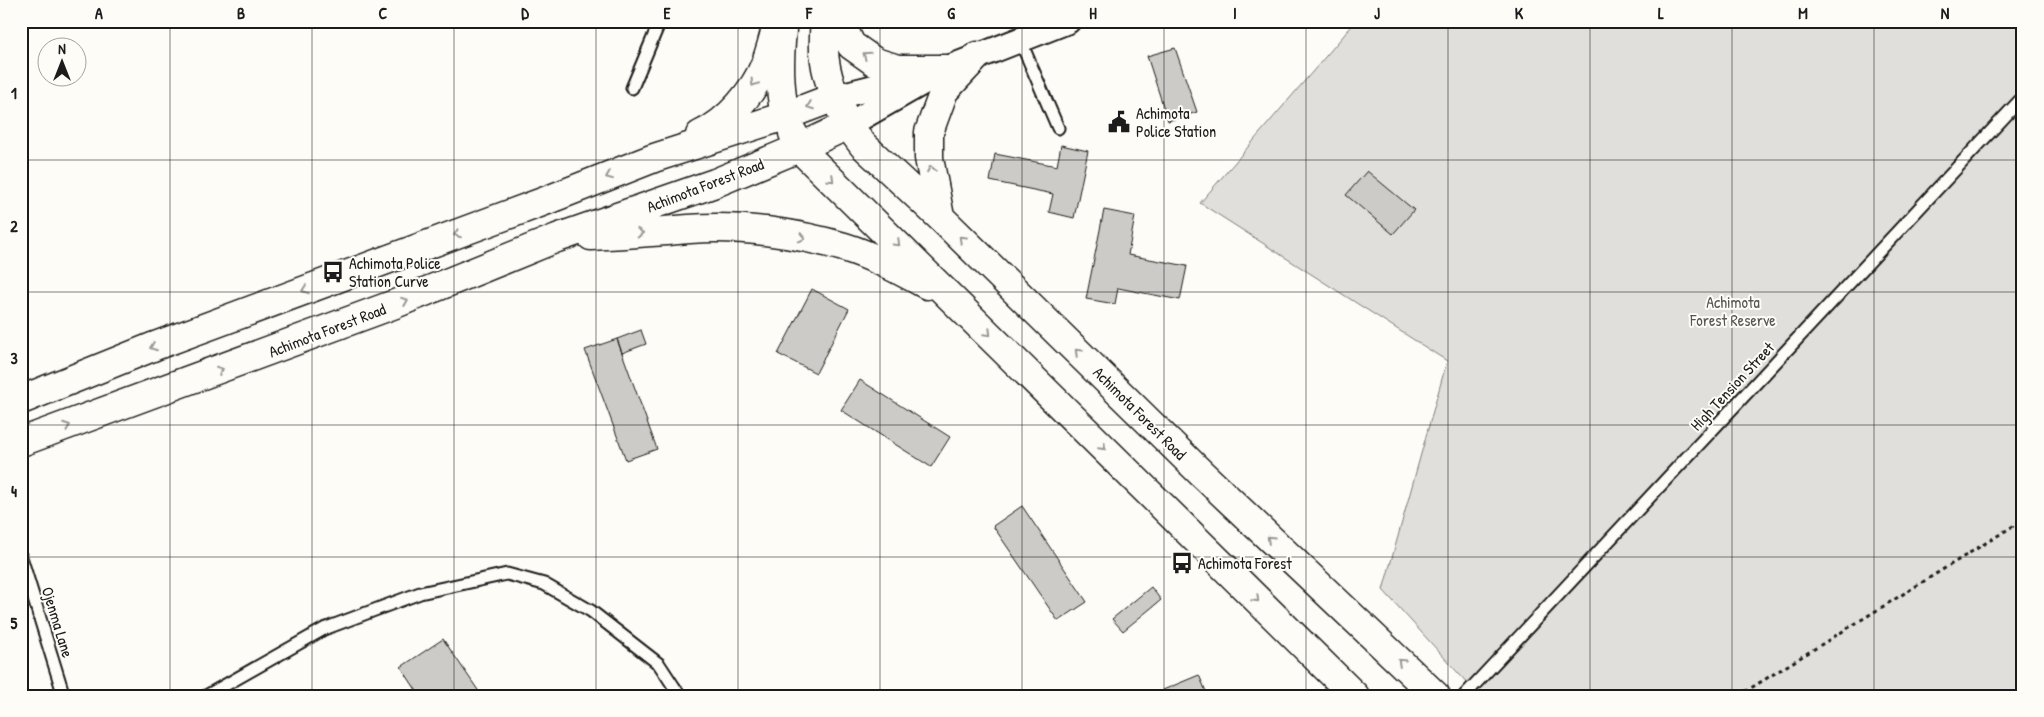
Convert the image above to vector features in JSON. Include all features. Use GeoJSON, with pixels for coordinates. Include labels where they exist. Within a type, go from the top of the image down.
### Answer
{"type":"FeatureCollection","features":[{"type":"Feature","properties":{"kind":"main road"},"geometry":{"type":"LineString","coordinates":[[654,158],[712,129],[736,107],[754,84],[766,62],[778,21]]}},
{"type":"Feature","properties":{"kind":"main road"},"geometry":{"type":"LineString","coordinates":[[783,21],[778,62],[780,89],[785,116],[800,148],[1355,696]]}},
{"type":"Feature","properties":{"kind":"main road","name":"Achimota Forest Road"},"geometry":{"type":"LineString","coordinates":[[826,21],[824,40],[826,74],[848,125],[863,146],[940,217],[1201,473],[1436,696]]}},
{"type":"Feature","properties":{"kind":"main road"},"geometry":{"type":"LineString","coordinates":[[840,21],[851,45],[875,62],[898,69],[946,69]]}},
{"type":"Feature","properties":{"kind":"main road"},"geometry":{"type":"LineString","coordinates":[[940,217],[929,158],[929,132],[944,91],[977,56]]}},
{"type":"Feature","properties":{"kind":"main road"},"geometry":{"type":"LineString","coordinates":[[21,400],[164,343],[654,158],[785,116],[835,96]]}},
{"type":"Feature","properties":{"kind":"main road","name":"Achimota Forest Road"},"geometry":{"type":"LineString","coordinates":[[21,442],[396,304],[557,238],[715,183],[800,148],[848,125]]}},
{"type":"Feature","properties":{"kind":"main road"},"geometry":{"type":"LineString","coordinates":[[557,238],[690,229],[745,230],[794,236],[845,248],[901,271],[953,298]]}},
{"type":"Feature","properties":{"kind":"street"},"geometry":{"type":"LineString","coordinates":[[848,125],[946,69],[1068,21]]}},
{"type":"Feature","properties":{"kind":"street"},"geometry":{"type":"LineString","coordinates":[[835,96],[946,69]]}},
{"type":"Feature","properties":{"kind":"lane"},"geometry":{"type":"LineString","coordinates":[[632,88],[660,21]]}},
{"type":"Feature","properties":{"kind":"lane"},"geometry":{"type":"LineString","coordinates":[[1020,40],[1058,128]]}},
{"type":"Feature","properties":{"kind":"lane","name":"High Tension Street"},"geometry":{"type":"LineString","coordinates":[[1464,696],[2023,97]]}},
{"type":"Feature","properties":{"kind":"lane","name":"Ojenma Lane"},"geometry":{"type":"LineString","coordinates":[[21,557],[64,696]]}},
{"type":"Feature","properties":{"kind":"lane"},"geometry":{"type":"LineString","coordinates":[[206,696],[324,629],[420,593],[507,574],[544,584],[591,611],[659,664],[680,696]]}},
{"type":"Feature","properties":{"kind":"path"},"geometry":{"type":"LineString","coordinates":[[1738,696],[2023,520]]}},
{"type":"Feature","properties":{"kind":"green space","name":"Achimota Forest Reserve"},"geometry":{"type":"Polygon","coordinates":[[[1356,21],[2023,21],[2023,696],[1479,696],[1383,590],[1447,361],[1200,203],[1356,21]]]}},
{"type":"Feature","properties":{"kind":"building"},"geometry":{"type":"Polygon","coordinates":[[[1175,48],[1197,112],[1168,121],[1147,56],[1175,48]]]}},
{"type":"Feature","properties":{"kind":"building"},"geometry":{"type":"Polygon","coordinates":[[[1061,145],[1088,151],[1074,218],[1049,212],[1053,194],[990,181],[995,154],[1057,166],[1061,145]]]}},
{"type":"Feature","properties":{"kind":"building"},"geometry":{"type":"Polygon","coordinates":[[[1367,171],[1414,210],[1393,234],[1346,195],[1367,171]]]}},
{"type":"Feature","properties":{"kind":"building"},"geometry":{"type":"Polygon","coordinates":[[[1104,210],[1135,216],[1128,255],[1187,266],[1180,300],[1118,288],[1115,304],[1086,299],[1104,210]]]}},
{"type":"Feature","properties":{"kind":"building"},"geometry":{"type":"Polygon","coordinates":[[[812,289],[849,309],[816,373],[778,354],[812,289]]]}},
{"type":"Feature","properties":{"kind":"building"},"geometry":{"type":"Polygon","coordinates":[[[641,330],[646,344],[622,353],[617,339],[641,330]]]}},
{"type":"Feature","properties":{"kind":"building"},"geometry":{"type":"Polygon","coordinates":[[[617,339],[657,449],[626,460],[585,350],[617,339]]]}},
{"type":"Feature","properties":{"kind":"building"},"geometry":{"type":"Polygon","coordinates":[[[860,380],[950,437],[931,467],[841,410],[860,380]]]}},
{"type":"Feature","properties":{"kind":"building"},"geometry":{"type":"Polygon","coordinates":[[[1022,506],[1087,602],[1058,621],[993,526],[1022,506]]]}},
{"type":"Feature","properties":{"kind":"building"},"geometry":{"type":"Polygon","coordinates":[[[1151,587],[1161,600],[1123,631],[1112,619],[1151,587]]]}},
{"type":"Feature","properties":{"kind":"building"},"geometry":{"type":"Polygon","coordinates":[[[443,639],[482,696],[420,696],[401,667],[443,639]]]}},
{"type":"Feature","properties":{"kind":"building"},"geometry":{"type":"Polygon","coordinates":[[[1199,675],[1208,696],[1166,696],[1163,690],[1199,675]]]}},
{"type":"Feature","properties":{"kind":"place","name":"Achimota Police Station"},"geometry":{"type":"Point","coordinates":[1119,122]}},
{"type":"Feature","properties":{"kind":"place","name":"Achimota Police Station Curve"},"geometry":{"type":"Point","coordinates":[333,272]}},
{"type":"Feature","properties":{"kind":"place","name":"Achimota Forest"},"geometry":{"type":"Point","coordinates":[1182,563]}}]}
